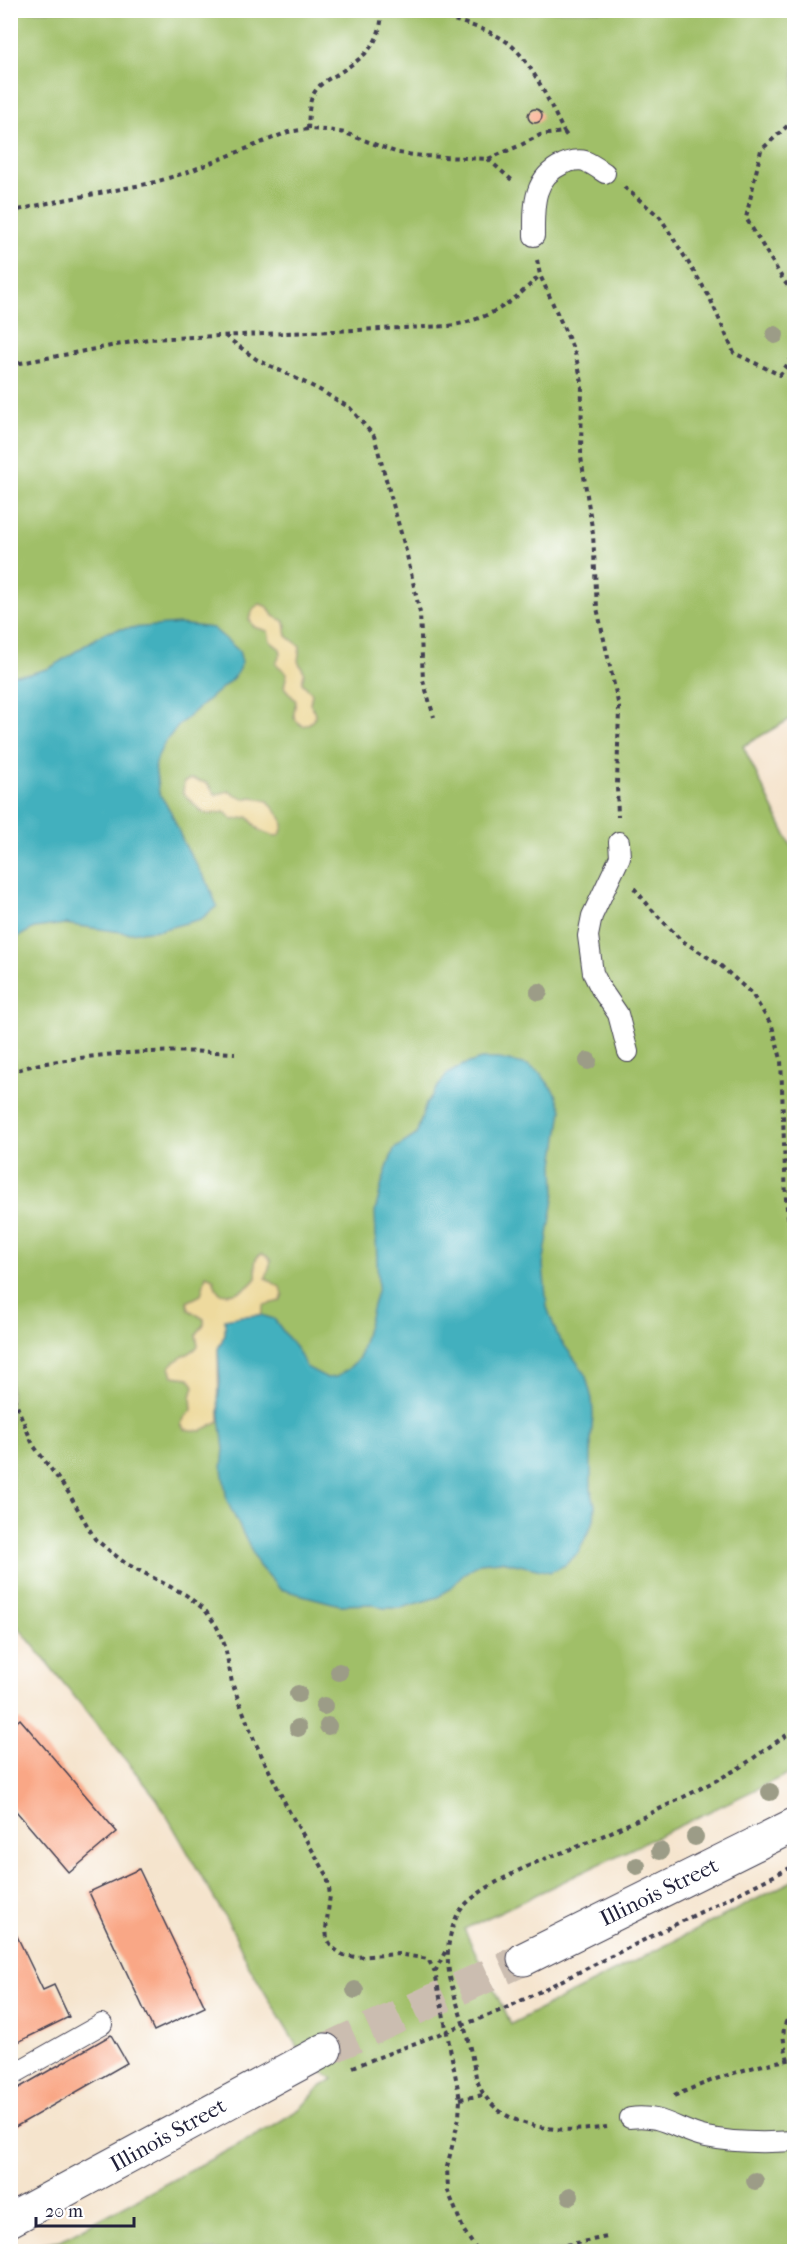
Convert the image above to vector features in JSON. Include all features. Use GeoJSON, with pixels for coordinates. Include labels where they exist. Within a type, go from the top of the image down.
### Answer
{"type":"FeatureCollection","features":[{"type":"Feature","properties":{"kind":"street","name":"Illinois Street"},"geometry":{"type":"LineString","coordinates":[[524,1959],[795,1825]]}},
{"type":"Feature","properties":{"kind":"street","name":"Illinois Street"},"geometry":{"type":"LineString","coordinates":[[10,2220],[325,2050]]}},
{"type":"Feature","properties":{"kind":"lane"},"geometry":{"type":"LineString","coordinates":[[534,236],[534,212],[539,185],[552,169],[568,162],[583,160],[606,173]]}},
{"type":"Feature","properties":{"kind":"lane"},"geometry":{"type":"LineString","coordinates":[[619,842],[620,857],[592,916],[588,936],[593,973],[618,1014],[628,1052]]}},
{"type":"Feature","properties":{"kind":"lane"},"geometry":{"type":"LineString","coordinates":[[10,2076],[102,2024]]}},
{"type":"Feature","properties":{"kind":"lane"},"geometry":{"type":"LineString","coordinates":[[630,2118],[644,2116],[665,2121],[703,2137],[724,2140],[766,2143],[795,2141]]}},
{"type":"Feature","properties":{"kind":"path"},"geometry":{"type":"LineString","coordinates":[[308,129],[309,107],[314,93],[324,82],[357,62],[376,41],[381,29],[382,10]]}},
{"type":"Feature","properties":{"kind":"path"},"geometry":{"type":"LineString","coordinates":[[420,10],[490,33],[507,42],[522,56],[564,132],[588,159],[660,217],[709,296],[734,353],[780,375],[795,355]]}},
{"type":"Feature","properties":{"kind":"path"},"geometry":{"type":"LineString","coordinates":[[795,120],[761,150],[746,218],[784,281],[795,293]]}},
{"type":"Feature","properties":{"kind":"path"},"geometry":{"type":"LineString","coordinates":[[10,212],[152,183],[188,172],[271,137],[308,129],[345,133],[398,153],[488,159],[540,135],[564,132]]}},
{"type":"Feature","properties":{"kind":"path"},"geometry":{"type":"LineString","coordinates":[[488,159],[514,181],[525,202],[534,236],[540,275],[575,353],[582,382],[581,457],[593,534],[597,608],[619,707],[617,786],[619,842],[633,886],[653,911],[681,940],[720,965],[752,994],[772,1026],[781,1059],[786,1200],[790,1241],[795,1251]]}},
{"type":"Feature","properties":{"kind":"path"},"geometry":{"type":"LineString","coordinates":[[10,365],[148,339],[449,326],[489,315],[508,304],[540,275]]}},
{"type":"Feature","properties":{"kind":"path"},"geometry":{"type":"LineString","coordinates":[[225,336],[256,359],[318,389],[350,408],[374,436],[406,551],[420,613],[423,680],[434,717]]}},
{"type":"Feature","properties":{"kind":"path"},"geometry":{"type":"LineString","coordinates":[[10,1073],[34,1064],[91,1056],[154,1051],[235,1053]]}},
{"type":"Feature","properties":{"kind":"path"},"geometry":{"type":"LineString","coordinates":[[10,1389],[33,1445],[68,1492],[95,1539],[125,1563],[186,1595],[206,1610],[217,1627],[225,1646],[232,1683],[255,1742],[290,1813],[327,1875],[330,1895],[326,1929],[327,1939],[333,1948],[343,1955],[356,1957],[398,1954],[428,1959],[435,1972],[460,2099],[459,2118],[447,2167],[448,2191],[464,2231],[478,2252]]}},
{"type":"Feature","properties":{"kind":"path"},"geometry":{"type":"LineString","coordinates":[[435,1972],[448,1944]]}},
{"type":"Feature","properties":{"kind":"path"},"geometry":{"type":"LineString","coordinates":[[788,2060],[782,2035],[790,2015],[795,2013]]}},
{"type":"Feature","properties":{"kind":"path"},"geometry":{"type":"LineString","coordinates":[[460,2099],[484,2095]]}},
{"type":"Feature","properties":{"kind":"path"},"geometry":{"type":"LineString","coordinates":[[531,2252],[607,2237]]}},
{"type":"Feature","properties":{"kind":"green space"},"geometry":{"type":"Polygon","coordinates":[[[11,11],[794,11],[794,717],[743,746],[794,852],[794,1771],[464,1929],[511,2024],[794,1880],[794,2251],[26,2251],[43,2243],[61,2240],[271,2127],[301,2108],[319,2088],[333,2079],[305,2060],[249,1966],[233,1931],[157,1799],[11,1618],[11,11]]]}},
{"type":"Feature","properties":{"kind":"sand"},"geometry":{"type":"Polygon","coordinates":[[[260,604],[268,607],[273,616],[284,621],[287,636],[300,646],[298,661],[304,672],[302,683],[312,693],[310,704],[315,715],[313,720],[303,726],[295,718],[296,701],[284,687],[287,673],[276,664],[281,653],[280,649],[270,641],[268,631],[254,627],[249,619],[254,608],[260,604]]]}},
{"type":"Feature","properties":{"kind":"sand"},"geometry":{"type":"Polygon","coordinates":[[[191,779],[207,783],[216,795],[228,791],[244,799],[252,797],[268,801],[282,819],[283,826],[280,835],[275,836],[260,831],[248,817],[233,820],[225,812],[209,814],[202,812],[183,793],[184,782],[191,779]]]}},
{"type":"Feature","properties":{"kind":"sand"},"geometry":{"type":"Polygon","coordinates":[[[262,1254],[271,1261],[266,1278],[281,1288],[283,1294],[280,1301],[264,1305],[261,1315],[242,1316],[226,1327],[218,1349],[219,1421],[201,1431],[184,1429],[181,1424],[192,1410],[191,1397],[194,1386],[189,1378],[173,1376],[170,1367],[176,1360],[198,1346],[196,1335],[204,1324],[204,1319],[189,1310],[187,1302],[201,1295],[206,1275],[213,1278],[220,1293],[231,1294],[245,1289],[256,1278],[255,1261],[262,1254]]]}},
{"type":"Feature","properties":{"kind":"water"},"geometry":{"type":"Polygon","coordinates":[[[179,624],[213,628],[239,651],[242,662],[231,680],[180,724],[165,742],[155,767],[159,793],[171,812],[184,844],[208,884],[217,906],[201,919],[160,930],[128,933],[65,924],[34,928],[11,941],[11,675],[29,674],[50,668],[104,633],[120,629],[179,624]]]}},
{"type":"Feature","properties":{"kind":"water"},"geometry":{"type":"Polygon","coordinates":[[[481,1059],[499,1059],[528,1065],[541,1074],[556,1094],[562,1110],[554,1165],[555,1193],[543,1265],[547,1307],[558,1337],[585,1373],[592,1399],[591,1489],[595,1505],[594,1520],[578,1553],[565,1565],[550,1572],[501,1561],[480,1563],[462,1575],[454,1585],[438,1597],[401,1608],[383,1608],[372,1604],[340,1605],[280,1589],[259,1566],[227,1501],[222,1469],[224,1449],[218,1401],[220,1382],[218,1349],[225,1334],[225,1319],[261,1315],[274,1319],[298,1351],[306,1367],[327,1378],[336,1377],[359,1358],[378,1287],[375,1212],[383,1179],[394,1149],[416,1135],[426,1104],[446,1075],[463,1065],[481,1059]]]}},
{"type":"Feature","properties":{"kind":"building"},"geometry":{"type":"Polygon","coordinates":[[[532,109],[538,109],[542,116],[538,123],[532,123],[528,119],[528,113],[532,109]]]}},
{"type":"Feature","properties":{"kind":"building"},"geometry":{"type":"Polygon","coordinates":[[[20,1719],[117,1832],[69,1873],[10,1804],[10,1728],[20,1719]]]}},
{"type":"Feature","properties":{"kind":"building"},"geometry":{"type":"Polygon","coordinates":[[[139,1869],[205,2007],[154,2031],[89,1892],[139,1869]]]}},
{"type":"Feature","properties":{"kind":"building"},"geometry":{"type":"Polygon","coordinates":[[[15,1932],[43,1990],[54,1985],[69,2017],[16,2043],[10,2032],[10,1934],[15,1932]]]}},
{"type":"Feature","properties":{"kind":"building"},"geometry":{"type":"Polygon","coordinates":[[[111,2035],[127,2063],[10,2130],[10,2093],[111,2035]]]}},
{"type":"Feature","properties":{"kind":"tunnel"},"geometry":{"type":"LineString","coordinates":[[325,2050],[524,1959]]}}]}
